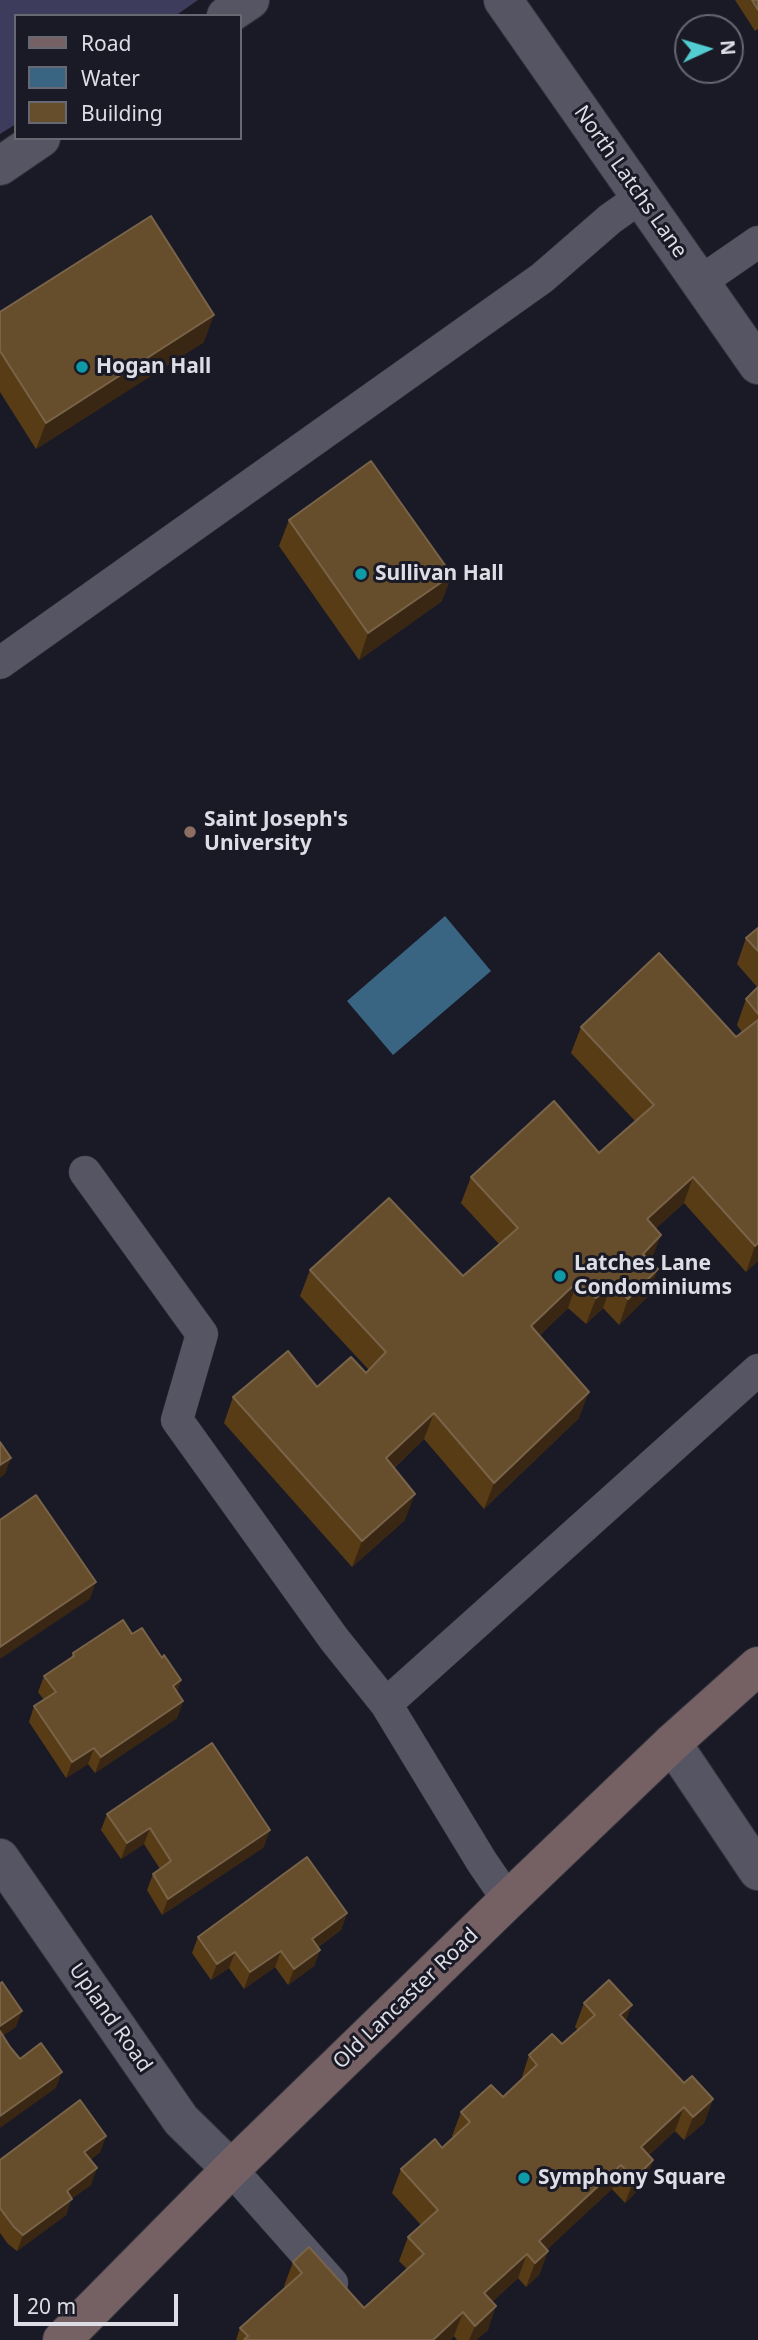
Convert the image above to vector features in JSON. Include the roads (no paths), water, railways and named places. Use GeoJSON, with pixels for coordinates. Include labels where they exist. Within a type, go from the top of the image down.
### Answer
{"type":"FeatureCollection","features":[{"type":"Feature","properties":{"kind":"main road","name":"Old Lancaster Road"},"geometry":{"type":"LineString","coordinates":[[62,2340],[231,2169],[508,1900],[758,1665]]}},
{"type":"Feature","properties":{"kind":"street"},"geometry":{"type":"LineString","coordinates":[[229,14],[250,0]]}},
{"type":"Feature","properties":{"kind":"street","name":"North Latchs Lane"},"geometry":{"type":"LineString","coordinates":[[503,0],[758,365]]}},
{"type":"Feature","properties":{"kind":"street"},"geometry":{"type":"LineString","coordinates":[[0,166],[38,140]]}},
{"type":"Feature","properties":{"kind":"street"},"geometry":{"type":"LineString","coordinates":[[672,1743],[758,1871]]}},
{"type":"Feature","properties":{"kind":"street","name":"Upland Road"},"geometry":{"type":"LineString","coordinates":[[0,1858],[181,2120],[231,2169]]}},
{"type":"Feature","properties":{"kind":"lane"},"geometry":{"type":"LineString","coordinates":[[0,663],[542,278],[610,219],[641,197]]}},
{"type":"Feature","properties":{"kind":"lane"},"geometry":{"type":"LineString","coordinates":[[700,282],[758,242]]}},
{"type":"Feature","properties":{"kind":"lane"},"geometry":{"type":"LineString","coordinates":[[85,1172],[202,1334],[177,1420],[334,1639],[386,1704],[482,1863],[508,1900]]}},
{"type":"Feature","properties":{"kind":"lane"},"geometry":{"type":"LineString","coordinates":[[386,1704],[758,1370]]}},
{"type":"Feature","properties":{"kind":"lane"},"geometry":{"type":"LineString","coordinates":[[231,2169],[348,2301]]}},
{"type":"Feature","properties":{"kind":"water"},"geometry":{"type":"Polygon","coordinates":[[[445,916],[491,971],[393,1055],[347,1001],[445,916]]]}},
{"type":"Feature","properties":{"kind":"place","name":"Hogan Hall"},"geometry":{"type":"Point","coordinates":[82,367]}},
{"type":"Feature","properties":{"kind":"place","name":"Sullivan Hall"},"geometry":{"type":"Point","coordinates":[361,574]}},
{"type":"Feature","properties":{"kind":"place","name":"Saint Joseph's University"},"geometry":{"type":"Point","coordinates":[190,832]}},
{"type":"Feature","properties":{"kind":"place","name":"Latches Lane Condominiums"},"geometry":{"type":"Point","coordinates":[560,1276]}},
{"type":"Feature","properties":{"kind":"place","name":"Symphony Square"},"geometry":{"type":"Point","coordinates":[524,2178]}}]}
